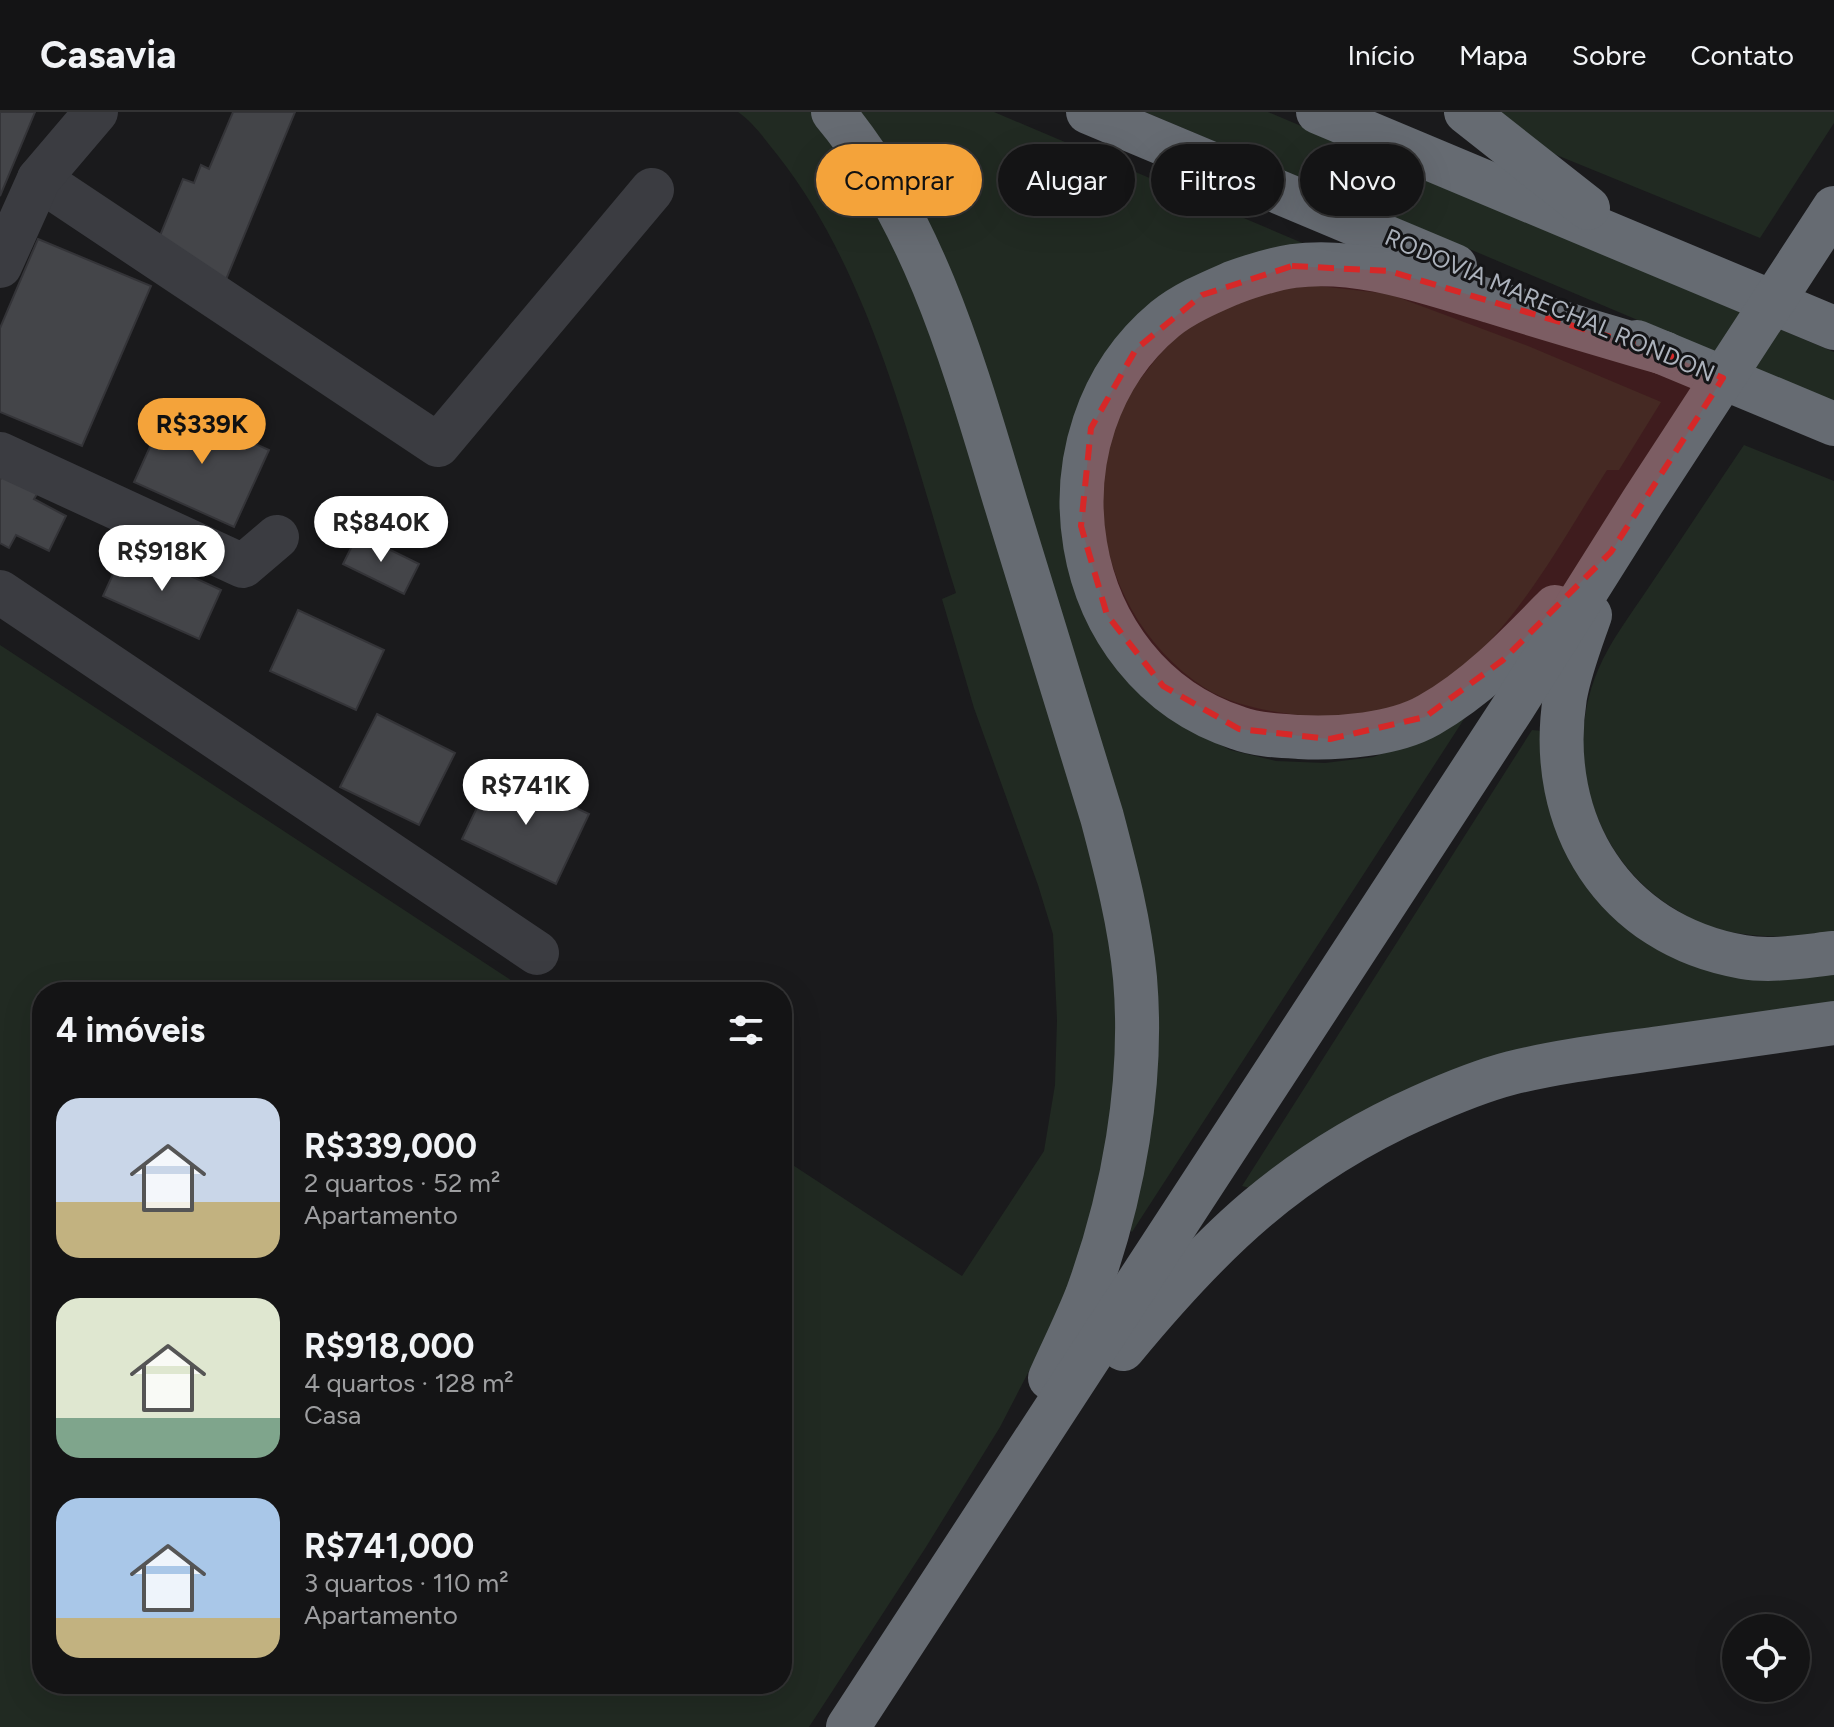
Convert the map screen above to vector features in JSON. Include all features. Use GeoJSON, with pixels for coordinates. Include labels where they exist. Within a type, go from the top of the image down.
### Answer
{"type":"FeatureCollection","features":[{"type":"Feature","properties":{"kind":"highway"},"geometry":{"type":"LineString","coordinates":[[833,112],[849,131],[897,208],[935,286],[964,364],[1102,817],[1122,893],[1135,979],[1135,1060],[1127,1152],[1110,1224],[1086,1297],[991,1508]]}},
{"type":"Feature","properties":{"kind":"highway","name":"RODOVIA MARECHAL RONDON"},"geometry":{"type":"LineString","coordinates":[[1088,112],[1834,424]]}},
{"type":"Feature","properties":{"kind":"highway"},"geometry":{"type":"LineString","coordinates":[[1318,112],[1834,328]]}},
{"type":"Feature","properties":{"kind":"highway"},"geometry":{"type":"LineString","coordinates":[[1466,112],[1634,244]]}},
{"type":"Feature","properties":{"kind":"highway"},"geometry":{"type":"LineString","coordinates":[[848,1727],[1514,706],[1834,208]]}},
{"type":"Feature","properties":{"kind":"highway"},"geometry":{"type":"LineString","coordinates":[[1611,552],[1503,660],[1466,691],[1425,717],[1380,731],[1330,739],[1285,737],[1239,729],[1199,711],[1163,686],[1134,655],[1107,615],[1091,572],[1081,526],[1081,479],[1091,428],[1111,384],[1136,349],[1166,319],[1202,295],[1292,266],[1389,271],[1664,353]]}},
{"type":"Feature","properties":{"kind":"highway"},"geometry":{"type":"LineString","coordinates":[[1611,552],[1565,696],[1562,772],[1569,808],[1584,846],[1605,878],[1633,908],[1703,948],[1746,958],[1791,958],[1834,953]]}},
{"type":"Feature","properties":{"kind":"highway"},"geometry":{"type":"LineString","coordinates":[[991,1508],[1177,1284],[1228,1232],[1280,1188],[1328,1154],[1446,1095],[1508,1074],[1567,1061],[1834,1023]]}},
{"type":"Feature","properties":{"kind":"lane"},"geometry":{"type":"LineString","coordinates":[[0,266],[39,179],[96,112]]}},
{"type":"Feature","properties":{"kind":"lane"},"geometry":{"type":"LineString","coordinates":[[39,179],[438,445],[652,190]]}},
{"type":"Feature","properties":{"kind":"lane"},"geometry":{"type":"LineString","coordinates":[[0,454],[243,566],[277,537]]}},
{"type":"Feature","properties":{"kind":"lane"},"geometry":{"type":"LineString","coordinates":[[0,592],[537,953]]}},
{"type":"Feature","properties":{"kind":"highlighted area"},"geometry":{"type":"Polygon","coordinates":[[[1292,266],[1389,271],[1664,353],[1723,378],[1611,552],[1503,660],[1425,717],[1330,739],[1239,729],[1163,686],[1107,615],[1081,526],[1091,428],[1136,349],[1202,295],[1292,266]]]}},
{"type":"Feature","properties":{"kind":"shaded area"},"geometry":{"type":"Polygon","coordinates":[[[738,112],[811,112],[835,144],[816,144],[816,211],[812,204],[755,127],[738,112]]]}},
{"type":"Feature","properties":{"kind":"shaded area"},"geometry":{"type":"Polygon","coordinates":[[[858,112],[994,112],[1069,144],[998,144],[998,216],[1135,216],[1135,172],[1151,179],[1151,216],[1239,216],[1312,247],[1200,277],[1063,509],[1182,724],[1230,750],[1276,761],[1325,763],[1373,757],[1416,742],[1466,716],[1132,1232],[1127,1226],[1155,1027],[892,216],[982,216],[982,144],[868,144],[858,112]]]}},
{"type":"Feature","properties":{"kind":"shaded area"},"geometry":{"type":"Polygon","coordinates":[[[1145,112],[1268,112],[1343,144],[1300,144],[1300,177],[1284,171],[1284,144],[1221,144],[1145,112]]]}},
{"type":"Feature","properties":{"kind":"shaded area"},"geometry":{"type":"Polygon","coordinates":[[[1481,112],[1834,112],[1834,123],[1760,238],[1515,138],[1481,112]]]}},
{"type":"Feature","properties":{"kind":"shaded area"},"geometry":{"type":"Polygon","coordinates":[[[1424,178],[1834,352],[1834,403],[1391,216],[1424,216],[1424,178]]]}},
{"type":"Feature","properties":{"kind":"shaded area"},"geometry":{"type":"Polygon","coordinates":[[[818,216],[880,216],[918,301],[954,405],[1101,882],[1114,943],[1121,1067],[1085,1247],[1043,1344],[1000,1427],[809,1727],[0,1727],[0,645],[514,982],[32,982],[32,1694],[792,1694],[792,1165],[962,1276],[1044,1151],[1055,1085],[1057,1020],[1053,934],[974,708],[942,599],[956,593],[905,423],[886,366],[840,256],[818,216]]]}},
{"type":"Feature","properties":{"kind":"shaded area"},"geometry":{"type":"Polygon","coordinates":[[[1310,285],[1389,294],[1528,346],[1661,402],[1619,470],[1607,470],[1532,588],[1511,616],[1464,666],[1437,686],[1405,702],[1370,712],[1333,717],[1297,715],[1238,703],[1205,688],[1175,665],[1150,637],[1129,605],[1114,571],[1105,535],[1102,498],[1105,461],[1114,424],[1129,394],[1176,338],[1209,313],[1233,301],[1310,285]]]}},
{"type":"Feature","properties":{"kind":"shaded area"},"geometry":{"type":"Polygon","coordinates":[[[1744,445],[1834,481],[1834,934],[1783,936],[1735,933],[1699,923],[1675,909],[1647,889],[1624,864],[1606,835],[1593,804],[1585,771],[1583,737],[1587,703],[1603,659],[1744,445]]]}},
{"type":"Feature","properties":{"kind":"shaded area"},"geometry":{"type":"Polygon","coordinates":[[[1532,730],[1543,731],[1633,932],[1664,953],[1697,967],[1834,972],[1834,1004],[1608,1040],[1254,1189],[1242,1186],[1532,730]]]}},
{"type":"Feature","properties":{"kind":"building"},"geometry":{"type":"Polygon","coordinates":[[[0,112],[35,112],[0,196],[0,112]]]}},
{"type":"Feature","properties":{"kind":"building"},"geometry":{"type":"Polygon","coordinates":[[[233,112],[295,112],[225,282],[157,243],[183,179],[194,183],[201,165],[209,169],[233,112]]]}},
{"type":"Feature","properties":{"kind":"building"},"geometry":{"type":"Polygon","coordinates":[[[38,239],[151,286],[82,446],[0,412],[0,328],[38,239]]]}},
{"type":"Feature","properties":{"kind":"building"},"geometry":{"type":"Polygon","coordinates":[[[169,405],[269,450],[234,527],[134,482],[169,405]]]}},
{"type":"Feature","properties":{"kind":"building"},"geometry":{"type":"Polygon","coordinates":[[[5,471],[40,489],[34,499],[66,516],[49,551],[16,535],[9,548],[0,543],[0,480],[5,471]]]}},
{"type":"Feature","properties":{"kind":"building"},"geometry":{"type":"Polygon","coordinates":[[[358,534],[419,564],[404,594],[343,564],[358,534]]]}},
{"type":"Feature","properties":{"kind":"building"},"geometry":{"type":"Polygon","coordinates":[[[126,546],[221,590],[199,639],[103,596],[126,546]]]}},
{"type":"Feature","properties":{"kind":"building"},"geometry":{"type":"Polygon","coordinates":[[[298,610],[384,650],[356,710],[270,671],[298,610]]]}},
{"type":"Feature","properties":{"kind":"building"},"geometry":{"type":"Polygon","coordinates":[[[377,714],[455,753],[419,825],[340,787],[377,714]]]}},
{"type":"Feature","properties":{"kind":"building"},"geometry":{"type":"Polygon","coordinates":[[[495,770],[589,814],[556,884],[462,839],[495,770]]]}}]}
